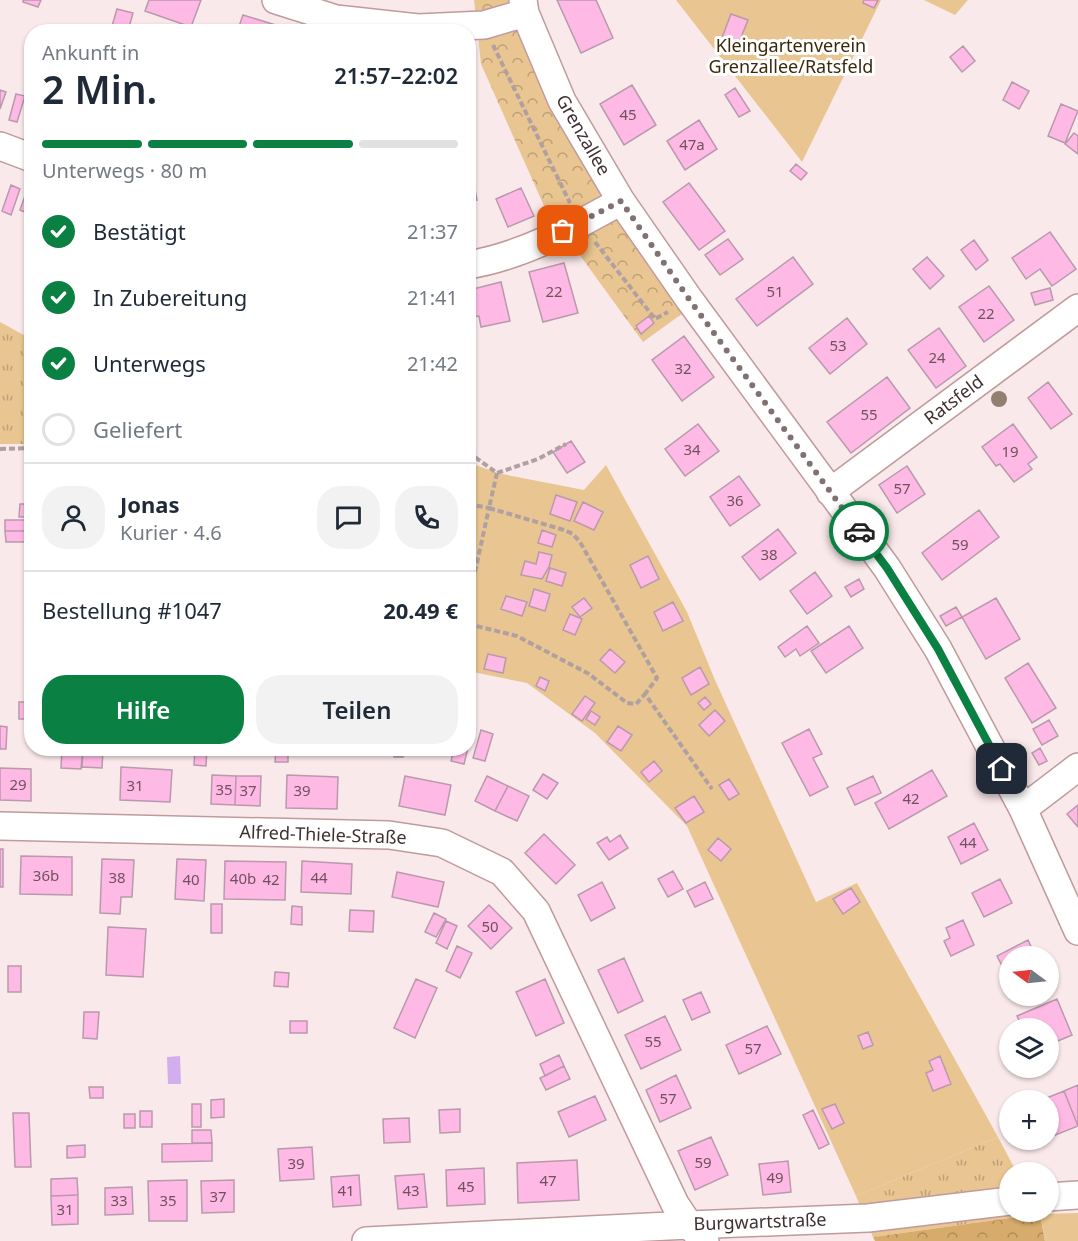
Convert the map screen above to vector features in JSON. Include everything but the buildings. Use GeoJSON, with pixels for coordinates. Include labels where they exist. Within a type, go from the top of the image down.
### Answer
{"type":"FeatureCollection","features":[{"type":"Feature","properties":{"kind":"street"},"geometry":{"type":"LineString","coordinates":[[276,0],[336,20],[377,24]]}},
{"type":"Feature","properties":{"kind":"street"},"geometry":{"type":"LineString","coordinates":[[476,25],[484,25],[524,6]]}},
{"type":"Feature","properties":{"kind":"street","name":"Grenzallee"},"geometry":{"type":"LineString","coordinates":[[524,6],[562,101],[621,201],[689,299],[887,568],[938,649],[1023,809],[1078,931]]}},
{"type":"Feature","properties":{"kind":"street"},"geometry":{"type":"LineString","coordinates":[[0,146],[24,155]]}},
{"type":"Feature","properties":{"kind":"street"},"geometry":{"type":"LineString","coordinates":[[476,262],[528,248],[621,201]]}},
{"type":"Feature","properties":{"kind":"street","name":"Ratsfeld"},"geometry":{"type":"LineString","coordinates":[[830,492],[1078,308]]}},
{"type":"Feature","properties":{"kind":"street"},"geometry":{"type":"LineString","coordinates":[[1023,809],[1078,768]]}},
{"type":"Feature","properties":{"kind":"street","name":"Alfred-Thiele-Straße"},"geometry":{"type":"LineString","coordinates":[[0,826],[389,835],[442,843],[502,872],[536,911],[675,1204],[697,1233]]}},
{"type":"Feature","properties":{"kind":"street"},"geometry":{"type":"LineString","coordinates":[[1059,1196],[1078,1195]]}},
{"type":"Feature","properties":{"kind":"street","name":"Burgwartstraße"},"geometry":{"type":"LineString","coordinates":[[366,1241],[697,1233],[868,1218],[999,1202]]}},
{"type":"Feature","properties":{"kind":"path"},"geometry":{"type":"LineString","coordinates":[[484,25],[580,223],[655,319],[689,299]]}},
{"type":"Feature","properties":{"kind":"path"},"geometry":{"type":"LineString","coordinates":[[497,473],[538,459],[566,444]]}},
{"type":"Feature","properties":{"kind":"path"},"geometry":{"type":"LineString","coordinates":[[0,449],[24,448]]}},
{"type":"Feature","properties":{"kind":"path"},"geometry":{"type":"LineString","coordinates":[[476,458],[497,473]]}},
{"type":"Feature","properties":{"kind":"path"},"geometry":{"type":"LineString","coordinates":[[476,567],[497,473]]}},
{"type":"Feature","properties":{"kind":"path"},"geometry":{"type":"LineString","coordinates":[[476,506],[573,534],[580,542],[657,678],[636,704],[627,703],[589,674],[517,636],[476,626]]}},
{"type":"Feature","properties":{"kind":"path"},"geometry":{"type":"LineString","coordinates":[[645,694],[712,789]]}},
{"type":"Feature","properties":{"kind":"green space"},"geometry":{"type":"Polygon","coordinates":[[[474,0],[509,0],[510,17],[586,161],[683,313],[643,342],[544,206],[481,64],[474,0]]]}},
{"type":"Feature","properties":{"kind":"green space","name":"Kleingartenverein Grenzallee/Ratsfeld"},"geometry":{"type":"Polygon","coordinates":[[[676,0],[881,0],[802,162],[676,0]]]}},
{"type":"Feature","properties":{"kind":"green space"},"geometry":{"type":"Polygon","coordinates":[[[924,0],[968,0],[955,15],[924,0]]]}},
{"type":"Feature","properties":{"kind":"green space"},"geometry":{"type":"Polygon","coordinates":[[[0,322],[24,335],[24,444],[0,444],[0,322]]]}},
{"type":"Feature","properties":{"kind":"green space"},"geometry":{"type":"Polygon","coordinates":[[[476,465],[497,473],[584,490],[606,465],[687,612],[715,680],[816,902],[857,883],[998,1137],[856,1196],[687,826],[595,733],[527,683],[476,673],[476,465]]]}},
{"type":"Feature","properties":{"kind":"green space"},"geometry":{"type":"Polygon","coordinates":[[[998,1137],[999,1150],[1005,1150],[1011,1162],[999,1162],[999,1220],[873,1237],[856,1196],[998,1137]]]}},
{"type":"Feature","properties":{"kind":"green space"},"geometry":{"type":"Polygon","coordinates":[[[1078,1213],[1078,1241],[1045,1241],[1041,1222],[1059,1222],[1059,1214],[1078,1213]]]}},
{"type":"Feature","properties":{"kind":"green space"},"geometry":{"type":"Polygon","coordinates":[[[999,1220],[999,1222],[1041,1222],[1045,1241],[875,1241],[873,1237],[999,1220]]]}},
{"type":"Feature","properties":{"kind":"shaded area"},"geometry":{"type":"Polygon","coordinates":[[[180,1056],[181,1084],[168,1084],[167,1057],[180,1056]]]}},
{"type":"Feature","properties":{"kind":"way so far"},"geometry":{"type":"LineString","coordinates":[[563,231],[621,201],[689,299],[859,531]]}},
{"type":"Feature","properties":{"kind":"route"},"geometry":{"type":"LineString","coordinates":[[859,531],[887,568],[938,649],[1002,769]]}}]}
